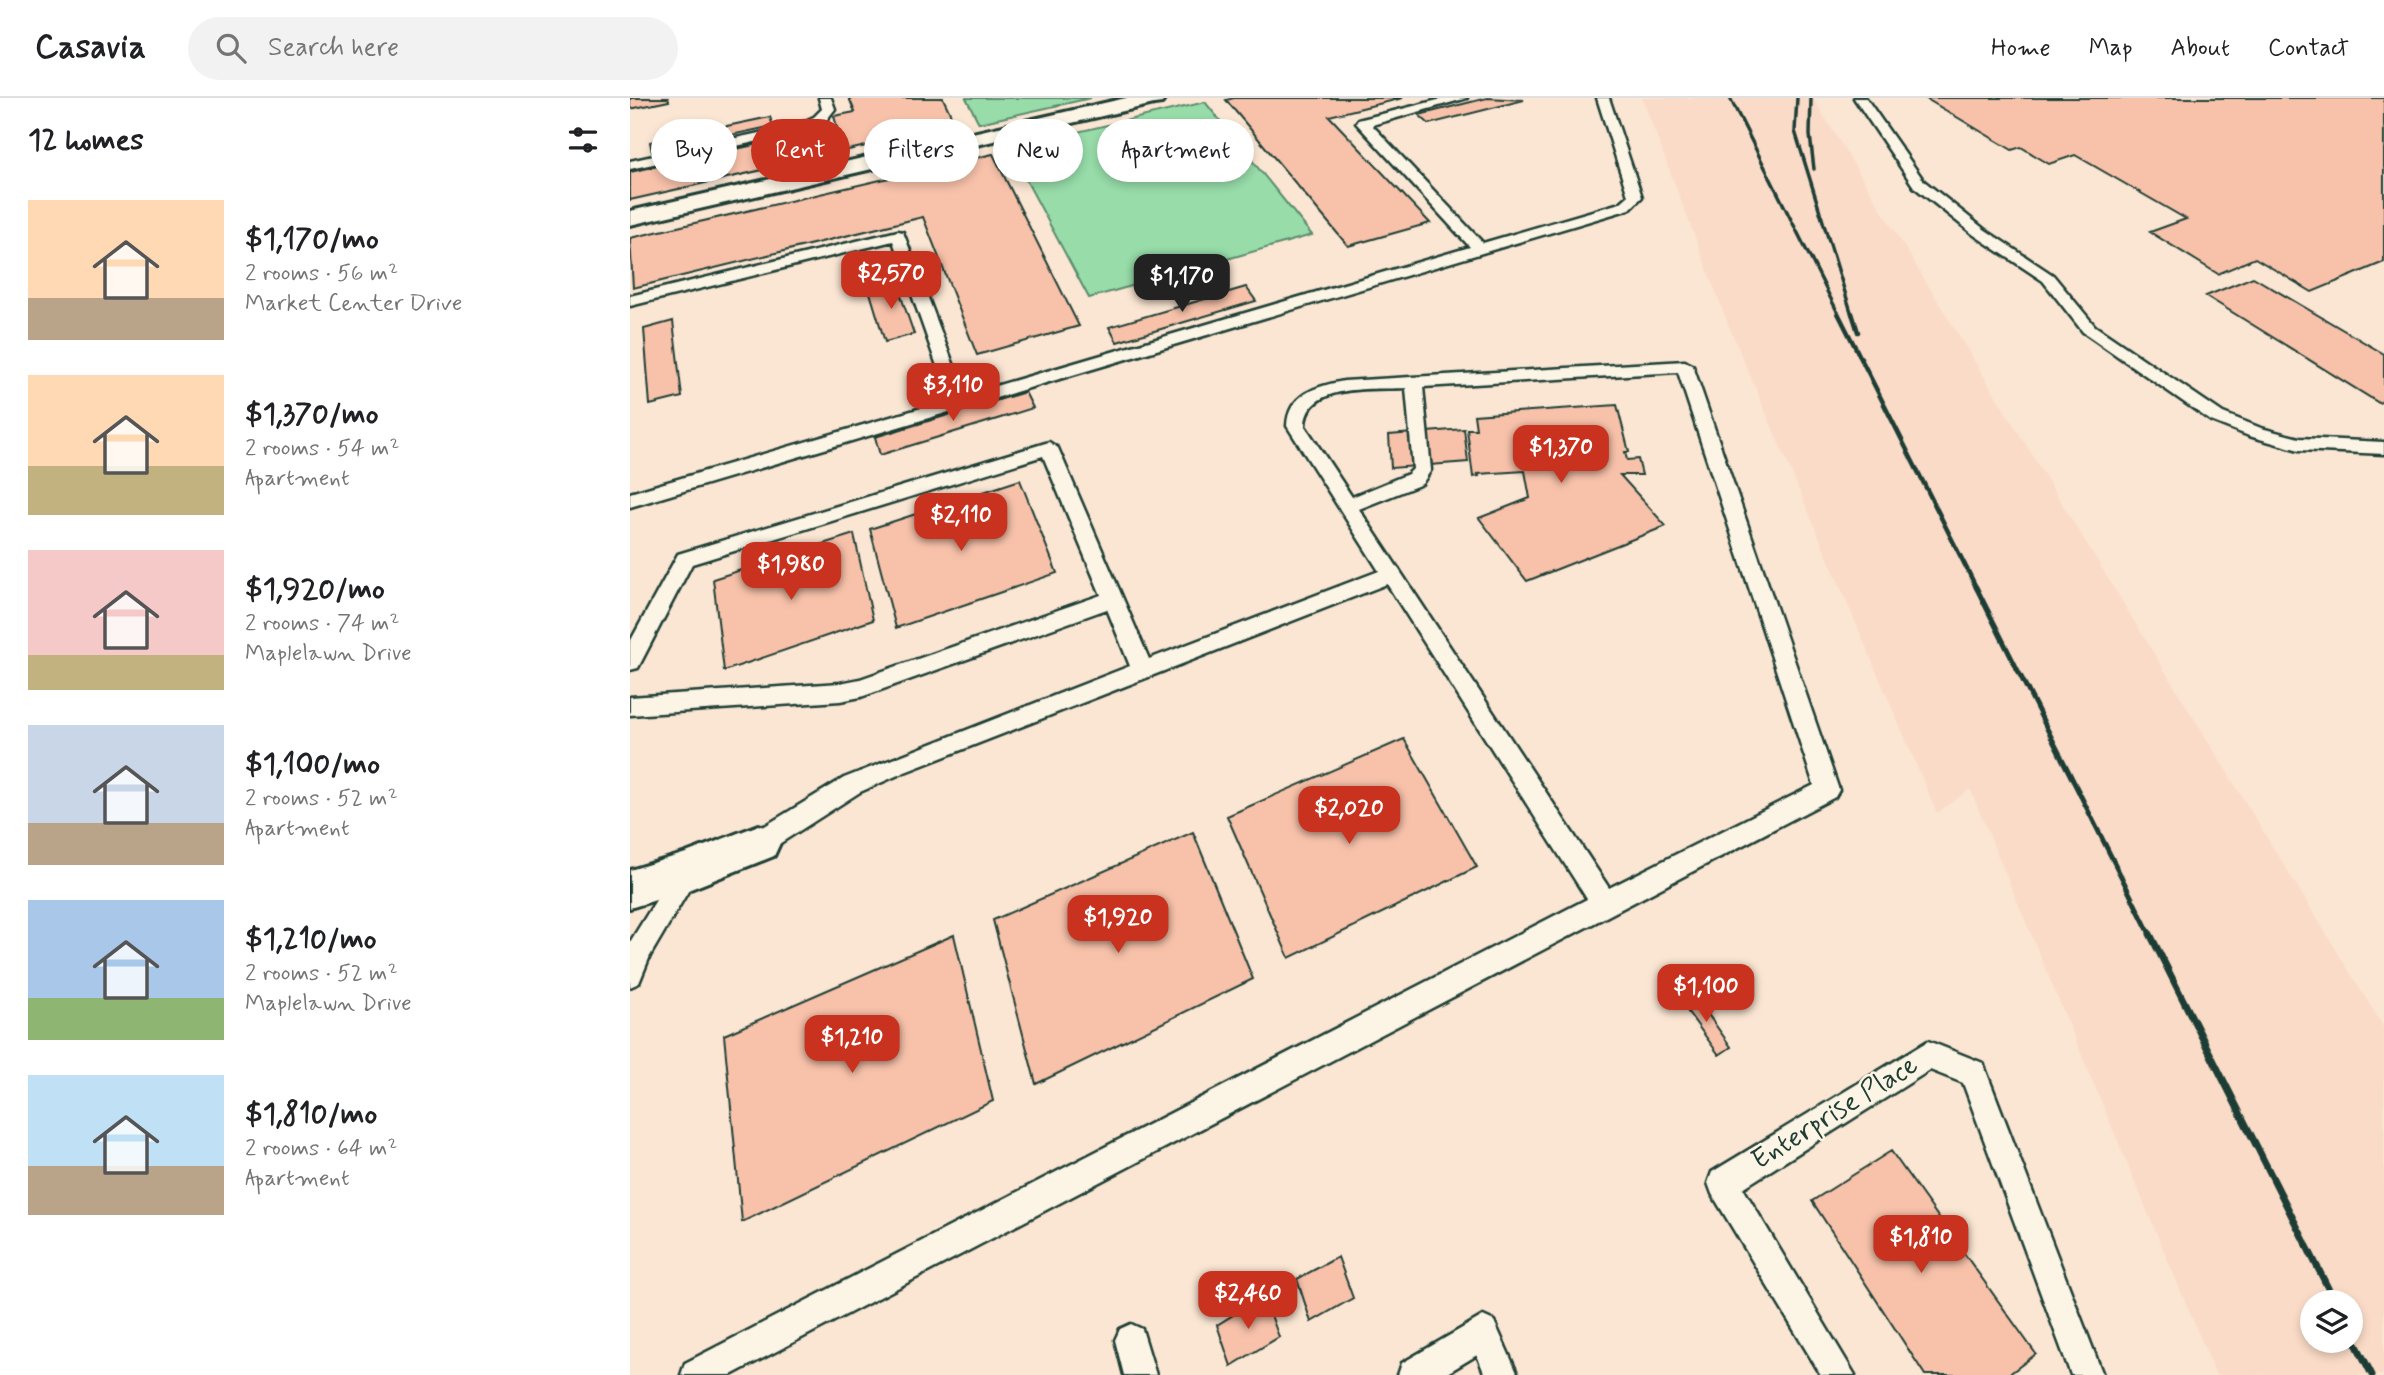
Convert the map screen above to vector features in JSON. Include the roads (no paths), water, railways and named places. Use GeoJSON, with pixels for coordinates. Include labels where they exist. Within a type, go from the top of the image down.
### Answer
{"type":"FeatureCollection","features":[{"type":"Feature","properties":{"kind":"street"},"geometry":{"type":"LineString","coordinates":[[630,218],[1154,98]]}},
{"type":"Feature","properties":{"kind":"street"},"geometry":{"type":"LineString","coordinates":[[630,889],[688,871],[760,843]]}},
{"type":"Feature","properties":{"kind":"lane"},"geometry":{"type":"LineString","coordinates":[[630,165],[800,128],[825,114],[828,109],[825,98]]}},
{"type":"Feature","properties":{"kind":"lane"},"geometry":{"type":"LineString","coordinates":[[1461,98],[1363,123],[1480,249]]}},
{"type":"Feature","properties":{"kind":"lane"},"geometry":{"type":"LineString","coordinates":[[630,500],[1632,202],[1634,190],[1603,98]]}},
{"type":"Feature","properties":{"kind":"lane"},"geometry":{"type":"LineString","coordinates":[[1860,98],[1919,184],[1979,232],[2048,278],[2089,329],[2217,417],[2255,432],[2299,444],[2384,448]]}},
{"type":"Feature","properties":{"kind":"lane"},"geometry":{"type":"LineString","coordinates":[[630,301],[898,235],[958,403]]}},
{"type":"Feature","properties":{"kind":"lane"},"geometry":{"type":"LineString","coordinates":[[697,1375],[1604,903],[1827,790],[1685,366],[1327,389],[1300,405],[1295,416],[1296,426],[1604,903]]}},
{"type":"Feature","properties":{"kind":"lane"},"geometry":{"type":"LineString","coordinates":[[1347,506],[1415,479],[1422,471],[1414,382]]}},
{"type":"Feature","properties":{"kind":"lane"},"geometry":{"type":"LineString","coordinates":[[630,662],[685,559],[1049,448],[1143,670]]}},
{"type":"Feature","properties":{"kind":"lane"},"geometry":{"type":"LineString","coordinates":[[760,843],[852,785],[1391,574]]}},
{"type":"Feature","properties":{"kind":"lane"},"geometry":{"type":"LineString","coordinates":[[630,706],[840,692],[861,688],[1113,599]]}},
{"type":"Feature","properties":{"kind":"lane"},"geometry":{"type":"LineString","coordinates":[[630,974],[640,948],[688,871]]}},
{"type":"Feature","properties":{"kind":"lane","name":"Enterprise Place"},"geometry":{"type":"LineString","coordinates":[[1839,1375],[1723,1183],[1928,1055],[1973,1073],[2087,1375]]}},
{"type":"Feature","properties":{"kind":"lane"},"geometry":{"type":"LineString","coordinates":[[1414,1375],[1483,1332],[1502,1375]]}},
{"type":"Feature","properties":{"kind":"lane"},"geometry":{"type":"LineString","coordinates":[[1131,1340],[1140,1375]]}},
{"type":"Feature","properties":{"kind":"railway"},"geometry":{"type":"LineString","coordinates":[[1730,98],[1839,315]]}},
{"type":"Feature","properties":{"kind":"railway"},"geometry":{"type":"LineString","coordinates":[[1797,98],[1795,131],[1852,315]]}},
{"type":"Feature","properties":{"kind":"railway"},"geometry":{"type":"LineString","coordinates":[[1811,98],[1810,135],[1814,169]]}},
{"type":"Feature","properties":{"kind":"railway"},"geometry":{"type":"LineString","coordinates":[[1838,313],[1977,589]]}},
{"type":"Feature","properties":{"kind":"railway"},"geometry":{"type":"LineString","coordinates":[[1852,313],[1858,332]]}},
{"type":"Feature","properties":{"kind":"railway"},"geometry":{"type":"LineString","coordinates":[[1976,587],[2151,936]]}},
{"type":"Feature","properties":{"kind":"railway"},"geometry":{"type":"LineString","coordinates":[[2150,934],[2329,1290]]}},
{"type":"Feature","properties":{"kind":"railway"},"geometry":{"type":"LineString","coordinates":[[2361,1353],[2372,1375]]}}]}
